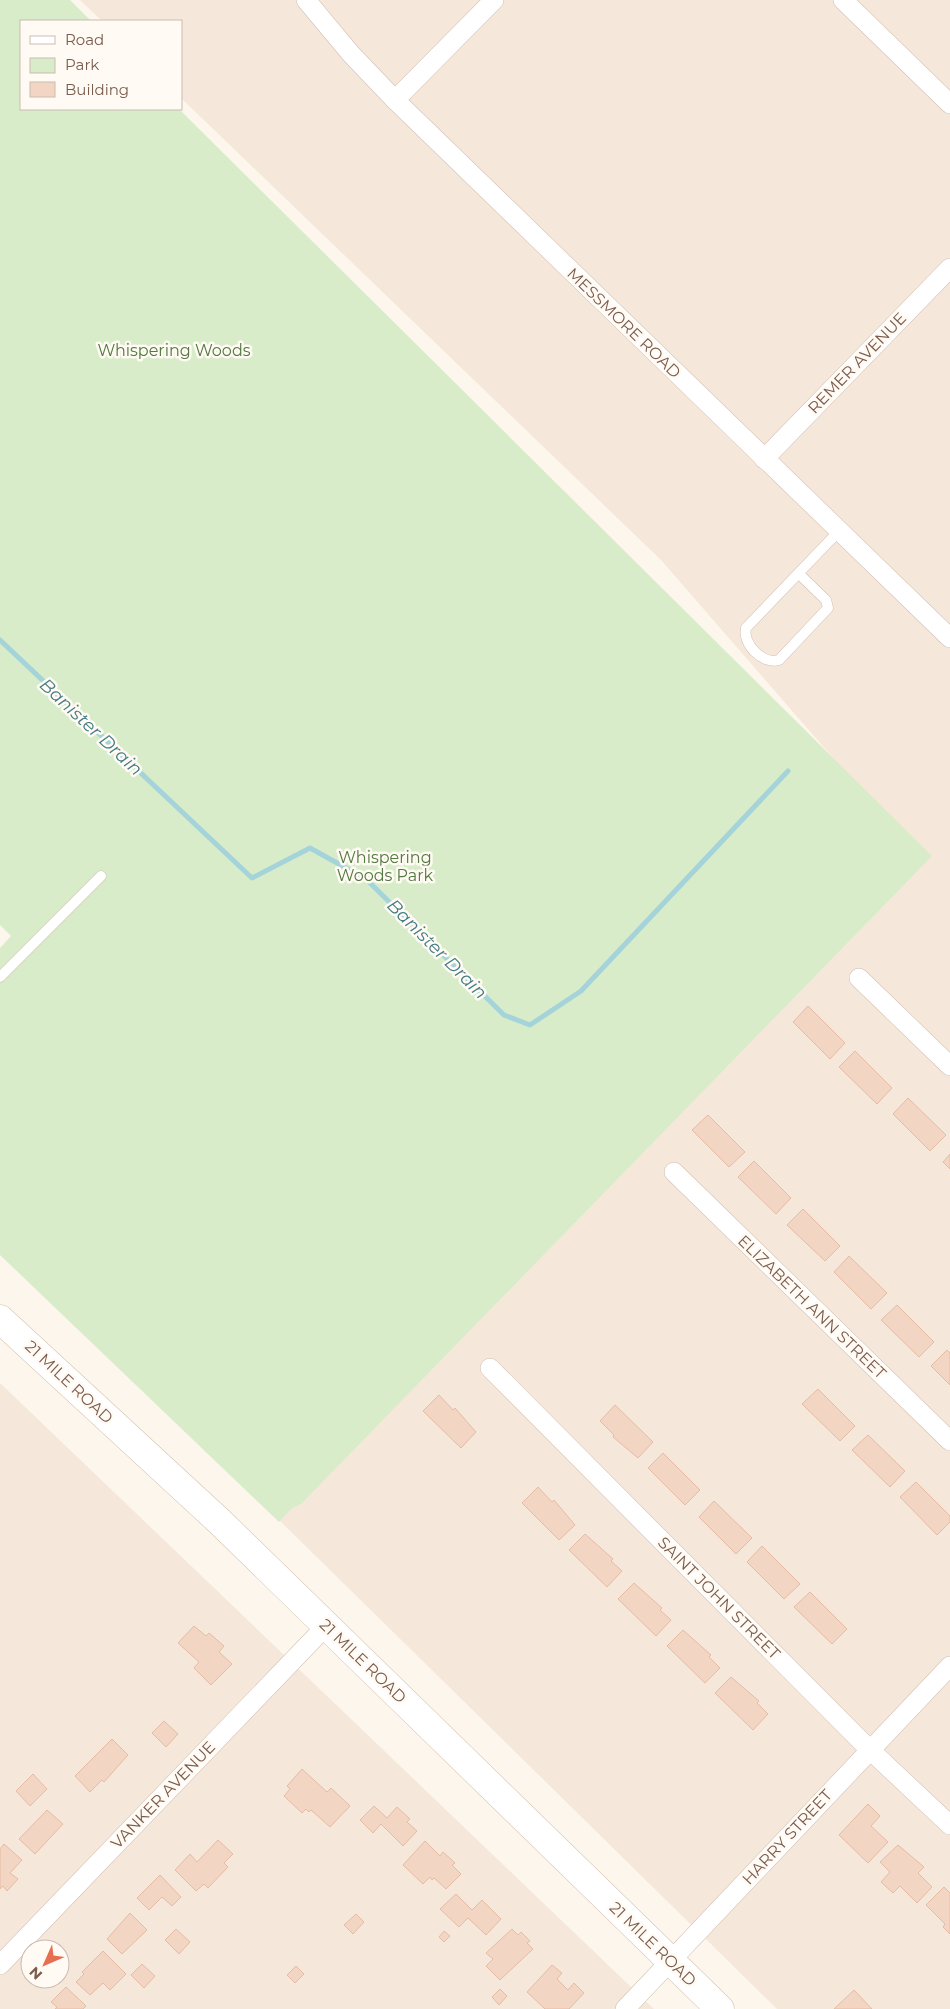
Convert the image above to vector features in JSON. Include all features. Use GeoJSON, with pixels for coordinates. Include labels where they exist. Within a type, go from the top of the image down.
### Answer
{"type":"FeatureCollection","features":[{"type":"Feature","properties":{"kind":"street","name":"MESSMORE ROAD"},"geometry":{"type":"LineString","coordinates":[[306,0],[351,54],[395,100],[950,638]]}},
{"type":"Feature","properties":{"kind":"street"},"geometry":{"type":"LineString","coordinates":[[395,100],[494,0]]}},
{"type":"Feature","properties":{"kind":"street"},"geometry":{"type":"LineString","coordinates":[[843,0],[950,104]]}},
{"type":"Feature","properties":{"kind":"street","name":"REMER AVENUE"},"geometry":{"type":"LineString","coordinates":[[764,459],[950,268]]}},
{"type":"Feature","properties":{"kind":"street"},"geometry":{"type":"LineString","coordinates":[[860,978],[950,1066]]}},
{"type":"Feature","properties":{"kind":"street","name":"ELIZABETH ANN STREET"},"geometry":{"type":"LineString","coordinates":[[674,1172],[950,1441]]}},
{"type":"Feature","properties":{"kind":"street","name":"21 MILE ROAD"},"geometry":{"type":"LineString","coordinates":[[0,1319],[219,1521],[720,2009]]}},
{"type":"Feature","properties":{"kind":"street","name":"SAINT JOHN STREET"},"geometry":{"type":"LineString","coordinates":[[490,1368],[869,1749],[950,1825]]}},
{"type":"Feature","properties":{"kind":"street","name":"VANKER AVENUE"},"geometry":{"type":"LineString","coordinates":[[0,1965],[327,1625]]}},
{"type":"Feature","properties":{"kind":"street","name":"HARRY STREET"},"geometry":{"type":"LineString","coordinates":[[624,2009],[869,1749],[950,1666]]}},
{"type":"Feature","properties":{"kind":"lane"},"geometry":{"type":"LineString","coordinates":[[799,574],[826,600],[828,608],[778,660],[772,662],[765,659],[747,643],[744,635],[746,628],[839,532]]}},
{"type":"Feature","properties":{"kind":"lane"},"geometry":{"type":"LineString","coordinates":[[0,977],[101,876]]}},
{"type":"Feature","properties":{"kind":"shaded area"},"geometry":{"type":"Polygon","coordinates":[[[80,0],[950,0],[950,2009],[777,2009],[276,1517],[921,859],[661,560],[182,99],[182,20],[101,20],[80,0]]]}},
{"type":"Feature","properties":{"kind":"shaded area"},"geometry":{"type":"Polygon","coordinates":[[[0,1383],[654,2009],[0,2009],[0,1383]]]}},
{"type":"Feature","properties":{"kind":"green space","name":"Whispering Woods Park"},"geometry":{"type":"Polygon","coordinates":[[[0,0],[70,0],[90,20],[20,20],[20,110],[180,110],[932,856],[301,1504],[292,1508],[279,1522],[0,1255],[0,948],[11,936],[0,925],[0,0]]]}},
{"type":"Feature","properties":{"kind":"building"},"geometry":{"type":"Polygon","coordinates":[[[808,1006],[845,1043],[830,1059],[793,1022],[808,1006]]]}},
{"type":"Feature","properties":{"kind":"building"},"geometry":{"type":"Polygon","coordinates":[[[855,1051],[892,1088],[877,1104],[839,1067],[855,1051]]]}},
{"type":"Feature","properties":{"kind":"building"},"geometry":{"type":"Polygon","coordinates":[[[908,1098],[946,1135],[930,1151],[893,1114],[908,1098]]]}},
{"type":"Feature","properties":{"kind":"building"},"geometry":{"type":"Polygon","coordinates":[[[708,1115],[745,1152],[729,1167],[692,1130],[708,1115]]]}},
{"type":"Feature","properties":{"kind":"building"},"geometry":{"type":"Polygon","coordinates":[[[950,1154],[950,1169],[943,1162],[950,1154]]]}},
{"type":"Feature","properties":{"kind":"building"},"geometry":{"type":"Polygon","coordinates":[[[754,1161],[791,1198],[776,1214],[738,1177],[754,1161]]]}},
{"type":"Feature","properties":{"kind":"building"},"geometry":{"type":"Polygon","coordinates":[[[803,1209],[840,1246],[825,1261],[787,1225],[803,1209]]]}},
{"type":"Feature","properties":{"kind":"building"},"geometry":{"type":"Polygon","coordinates":[[[849,1256],[887,1293],[871,1309],[834,1272],[849,1256]]]}},
{"type":"Feature","properties":{"kind":"building"},"geometry":{"type":"Polygon","coordinates":[[[897,1305],[934,1342],[919,1357],[881,1320],[897,1305]]]}},
{"type":"Feature","properties":{"kind":"building"},"geometry":{"type":"Polygon","coordinates":[[[947,1350],[950,1353],[950,1385],[931,1366],[947,1350]]]}},
{"type":"Feature","properties":{"kind":"building"},"geometry":{"type":"Polygon","coordinates":[[[818,1389],[855,1426],[840,1441],[802,1404],[818,1389]]]}},
{"type":"Feature","properties":{"kind":"building"},"geometry":{"type":"Polygon","coordinates":[[[439,1395],[453,1410],[455,1408],[476,1432],[461,1448],[423,1411],[439,1395]]]}},
{"type":"Feature","properties":{"kind":"building"},"geometry":{"type":"Polygon","coordinates":[[[615,1405],[653,1442],[638,1458],[613,1437],[614,1435],[600,1421],[615,1405]]]}},
{"type":"Feature","properties":{"kind":"building"},"geometry":{"type":"Polygon","coordinates":[[[868,1435],[905,1471],[890,1487],[852,1450],[868,1435]]]}},
{"type":"Feature","properties":{"kind":"building"},"geometry":{"type":"Polygon","coordinates":[[[663,1453],[700,1490],[685,1505],[648,1468],[663,1453]]]}},
{"type":"Feature","properties":{"kind":"building"},"geometry":{"type":"Polygon","coordinates":[[[916,1482],[950,1516],[950,1522],[937,1535],[900,1497],[916,1482]]]}},
{"type":"Feature","properties":{"kind":"building"},"geometry":{"type":"Polygon","coordinates":[[[538,1487],[552,1502],[554,1500],[575,1525],[559,1540],[522,1503],[538,1487]]]}},
{"type":"Feature","properties":{"kind":"building"},"geometry":{"type":"Polygon","coordinates":[[[714,1501],[752,1538],[736,1554],[699,1517],[714,1501]]]}},
{"type":"Feature","properties":{"kind":"building"},"geometry":{"type":"Polygon","coordinates":[[[585,1534],[613,1559],[611,1561],[622,1571],[607,1587],[569,1550],[585,1534]]]}},
{"type":"Feature","properties":{"kind":"building"},"geometry":{"type":"Polygon","coordinates":[[[762,1546],[800,1584],[784,1599],[747,1562],[762,1546]]]}},
{"type":"Feature","properties":{"kind":"building"},"geometry":{"type":"Polygon","coordinates":[[[634,1583],[662,1608],[660,1610],[671,1620],[656,1636],[618,1599],[634,1583]]]}},
{"type":"Feature","properties":{"kind":"building"},"geometry":{"type":"Polygon","coordinates":[[[810,1592],[847,1629],[832,1644],[794,1607],[810,1592]]]}},
{"type":"Feature","properties":{"kind":"building"},"geometry":{"type":"Polygon","coordinates":[[[194,1626],[206,1636],[209,1633],[224,1646],[219,1652],[232,1664],[211,1685],[194,1668],[199,1662],[178,1643],[194,1626]]]}},
{"type":"Feature","properties":{"kind":"building"},"geometry":{"type":"Polygon","coordinates":[[[683,1630],[711,1655],[709,1657],[720,1668],[705,1683],[667,1646],[683,1630]]]}},
{"type":"Feature","properties":{"kind":"building"},"geometry":{"type":"Polygon","coordinates":[[[731,1677],[759,1701],[757,1703],[768,1714],[753,1730],[715,1693],[731,1677]]]}},
{"type":"Feature","properties":{"kind":"building"},"geometry":{"type":"Polygon","coordinates":[[[164,1721],[178,1734],[166,1747],[152,1733],[164,1721]]]}},
{"type":"Feature","properties":{"kind":"building"},"geometry":{"type":"Polygon","coordinates":[[[112,1739],[128,1755],[104,1782],[102,1780],[90,1792],[75,1776],[112,1739]]]}},
{"type":"Feature","properties":{"kind":"building"},"geometry":{"type":"Polygon","coordinates":[[[302,1769],[327,1792],[331,1788],[350,1806],[330,1827],[311,1810],[309,1812],[306,1809],[302,1813],[284,1796],[290,1789],[287,1786],[302,1769]]]}},
{"type":"Feature","properties":{"kind":"building"},"geometry":{"type":"Polygon","coordinates":[[[33,1774],[47,1789],[30,1806],[16,1791],[33,1774]]]}},
{"type":"Feature","properties":{"kind":"building"},"geometry":{"type":"Polygon","coordinates":[[[868,1804],[880,1816],[871,1826],[888,1842],[868,1863],[839,1835],[868,1804]]]}},
{"type":"Feature","properties":{"kind":"building"},"geometry":{"type":"Polygon","coordinates":[[[374,1806],[387,1818],[397,1807],[410,1819],[407,1822],[417,1831],[403,1846],[381,1824],[373,1833],[360,1820],[374,1806]]]}},
{"type":"Feature","properties":{"kind":"building"},"geometry":{"type":"Polygon","coordinates":[[[47,1810],[63,1824],[35,1854],[19,1839],[47,1810]]]}},
{"type":"Feature","properties":{"kind":"building"},"geometry":{"type":"Polygon","coordinates":[[[218,1840],[233,1854],[224,1863],[228,1867],[208,1888],[204,1884],[196,1891],[175,1870],[190,1854],[197,1862],[218,1840]]]}},
{"type":"Feature","properties":{"kind":"building"},"geometry":{"type":"Polygon","coordinates":[[[425,1841],[440,1856],[443,1852],[455,1863],[452,1865],[461,1874],[446,1889],[434,1878],[432,1880],[430,1877],[423,1884],[403,1865],[425,1841]]]}},
{"type":"Feature","properties":{"kind":"building"},"geometry":{"type":"Polygon","coordinates":[[[4,1844],[22,1860],[10,1873],[18,1879],[7,1891],[3,1886],[0,1889],[0,1849],[4,1844]]]}},
{"type":"Feature","properties":{"kind":"building"},"geometry":{"type":"Polygon","coordinates":[[[898,1845],[924,1867],[918,1873],[932,1887],[917,1903],[900,1886],[893,1893],[881,1882],[890,1872],[880,1862],[898,1845]]]}},
{"type":"Feature","properties":{"kind":"building"},"geometry":{"type":"Polygon","coordinates":[[[160,1875],[181,1897],[172,1906],[162,1897],[149,1910],[137,1898],[160,1875]]]}},
{"type":"Feature","properties":{"kind":"building"},"geometry":{"type":"Polygon","coordinates":[[[944,1887],[950,1893],[950,1934],[943,1927],[945,1924],[926,1905],[944,1887]]]}},
{"type":"Feature","properties":{"kind":"building"},"geometry":{"type":"Polygon","coordinates":[[[456,1894],[472,1910],[482,1900],[501,1919],[486,1935],[468,1918],[459,1927],[440,1909],[456,1894]]]}},
{"type":"Feature","properties":{"kind":"building"},"geometry":{"type":"Polygon","coordinates":[[[130,1913],[147,1930],[122,1954],[107,1939],[130,1913]]]}},
{"type":"Feature","properties":{"kind":"building"},"geometry":{"type":"Polygon","coordinates":[[[356,1914],[364,1922],[353,1934],[344,1925],[356,1914]]]}},
{"type":"Feature","properties":{"kind":"building"},"geometry":{"type":"Polygon","coordinates":[[[176,1929],[190,1942],[179,1954],[165,1940],[176,1929]]]}},
{"type":"Feature","properties":{"kind":"building"},"geometry":{"type":"Polygon","coordinates":[[[512,1929],[518,1935],[521,1932],[530,1941],[527,1943],[533,1949],[500,1980],[486,1966],[493,1959],[486,1953],[512,1929]]]}},
{"type":"Feature","properties":{"kind":"building"},"geometry":{"type":"Polygon","coordinates":[[[444,1931],[450,1936],[444,1942],[439,1937],[444,1931]]]}},
{"type":"Feature","properties":{"kind":"building"},"geometry":{"type":"Polygon","coordinates":[[[103,1951],[126,1974],[110,1990],[103,1983],[90,1995],[76,1982],[84,1974],[82,1972],[103,1951]]]}},
{"type":"Feature","properties":{"kind":"building"},"geometry":{"type":"Polygon","coordinates":[[[142,1964],[155,1976],[144,1988],[131,1975],[142,1964]]]}},
{"type":"Feature","properties":{"kind":"building"},"geometry":{"type":"Polygon","coordinates":[[[552,1965],[562,1973],[557,1979],[568,1990],[574,1983],[584,1993],[569,2009],[545,2009],[527,1992],[552,1965]]]}},
{"type":"Feature","properties":{"kind":"building"},"geometry":{"type":"Polygon","coordinates":[[[296,1966],[304,1974],[295,1983],[287,1975],[296,1966]]]}},
{"type":"Feature","properties":{"kind":"building"},"geometry":{"type":"Polygon","coordinates":[[[64,1989],[68,1989],[86,2006],[83,2009],[55,2009],[57,2007],[51,2002],[64,1989]]]}},
{"type":"Feature","properties":{"kind":"building"},"geometry":{"type":"Polygon","coordinates":[[[500,1989],[507,1996],[499,2005],[492,1997],[500,1989]]]}},
{"type":"Feature","properties":{"kind":"building"},"geometry":{"type":"Polygon","coordinates":[[[854,1990],[872,2009],[834,2009],[854,1990]]]}},
{"type":"Feature","properties":{"kind":"waterway","name":"Banister Drain"},"geometry":{"type":"LineString","coordinates":[[0,640],[252,878],[310,848],[366,879],[504,1015],[530,1025],[581,991],[788,771]]}},
{"type":"Feature","properties":{"kind":"park label","name":"Whispering Woods"},"geometry":{"type":"Point","coordinates":[174,350]}}]}
